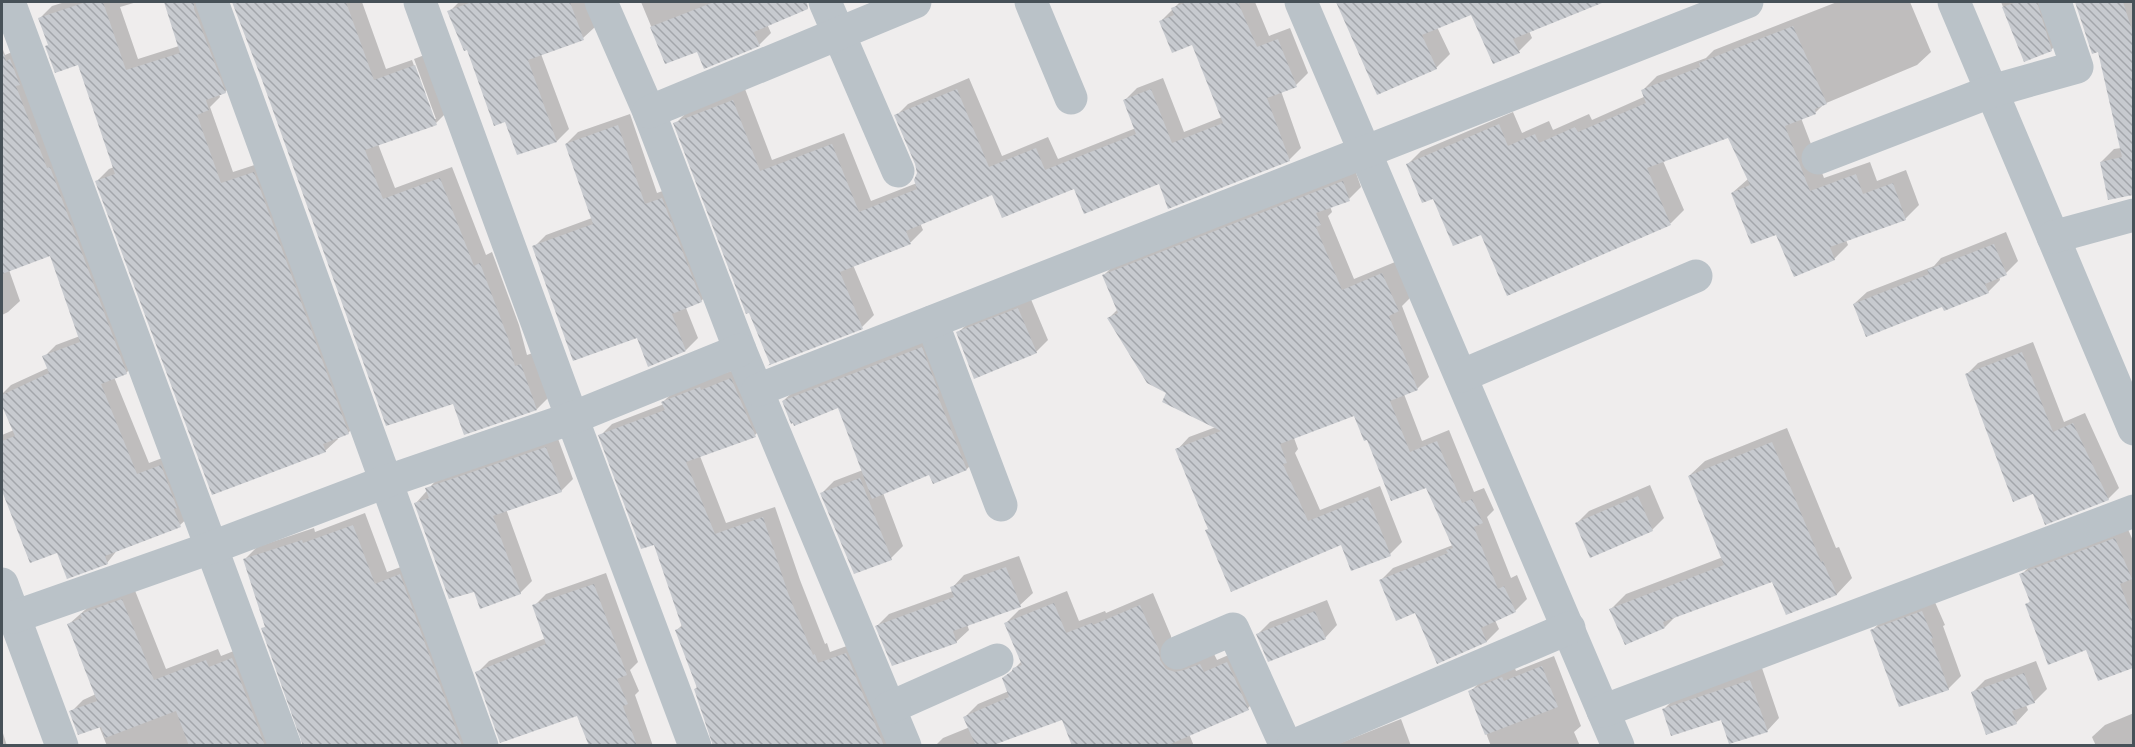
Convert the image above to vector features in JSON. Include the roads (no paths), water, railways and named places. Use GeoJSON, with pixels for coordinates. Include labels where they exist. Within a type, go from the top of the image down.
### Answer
{"type":"FeatureCollection","features":[{"type":"Feature","properties":{"kind":"street"},"geometry":{"type":"LineString","coordinates":[[9,2],[285,746]]}},
{"type":"Feature","properties":{"kind":"street"},"geometry":{"type":"LineString","coordinates":[[212,2],[280,183],[385,482],[482,746]]}},
{"type":"Feature","properties":{"kind":"street"},"geometry":{"type":"LineString","coordinates":[[420,2],[695,746]]}},
{"type":"Feature","properties":{"kind":"street"},"geometry":{"type":"LineString","coordinates":[[601,2],[649,112],[740,350],[905,746]]}},
{"type":"Feature","properties":{"kind":"street"},"geometry":{"type":"LineString","coordinates":[[825,2],[898,171]]}},
{"type":"Feature","properties":{"kind":"street"},"geometry":{"type":"LineString","coordinates":[[649,112],[915,2]]}},
{"type":"Feature","properties":{"kind":"street"},"geometry":{"type":"LineString","coordinates":[[1031,2],[1071,98]]}},
{"type":"Feature","properties":{"kind":"street"},"geometry":{"type":"LineString","coordinates":[[1301,2],[1618,746]]}},
{"type":"Feature","properties":{"kind":"street"},"geometry":{"type":"LineString","coordinates":[[758,390],[1747,2]]}},
{"type":"Feature","properties":{"kind":"street"},"geometry":{"type":"LineString","coordinates":[[1954,2],[2133,429]]}},
{"type":"Feature","properties":{"kind":"street"},"geometry":{"type":"LineString","coordinates":[[1818,158],[1992,91],[2077,67],[2055,2]]}},
{"type":"Feature","properties":{"kind":"street"},"geometry":{"type":"LineString","coordinates":[[2053,237],[2133,215]]}},
{"type":"Feature","properties":{"kind":"street"},"geometry":{"type":"LineString","coordinates":[[1461,376],[1696,276]]}},
{"type":"Feature","properties":{"kind":"street"},"geometry":{"type":"LineString","coordinates":[[932,321],[1001,505]]}},
{"type":"Feature","properties":{"kind":"street"},"geometry":{"type":"LineString","coordinates":[[13,632],[213,547],[385,482],[572,418],[740,350]]}},
{"type":"Feature","properties":{"kind":"street"},"geometry":{"type":"LineString","coordinates":[[1604,711],[2133,511]]}},
{"type":"Feature","properties":{"kind":"street"},"geometry":{"type":"LineString","coordinates":[[2,584],[13,632],[62,746]]}},
{"type":"Feature","properties":{"kind":"street"},"geometry":{"type":"LineString","coordinates":[[1293,746],[1569,628]]}},
{"type":"Feature","properties":{"kind":"street"},"geometry":{"type":"LineString","coordinates":[[1177,653],[1233,629],[1286,746]]}},
{"type":"Feature","properties":{"kind":"street"},"geometry":{"type":"LineString","coordinates":[[890,708],[997,660]]}}]}
